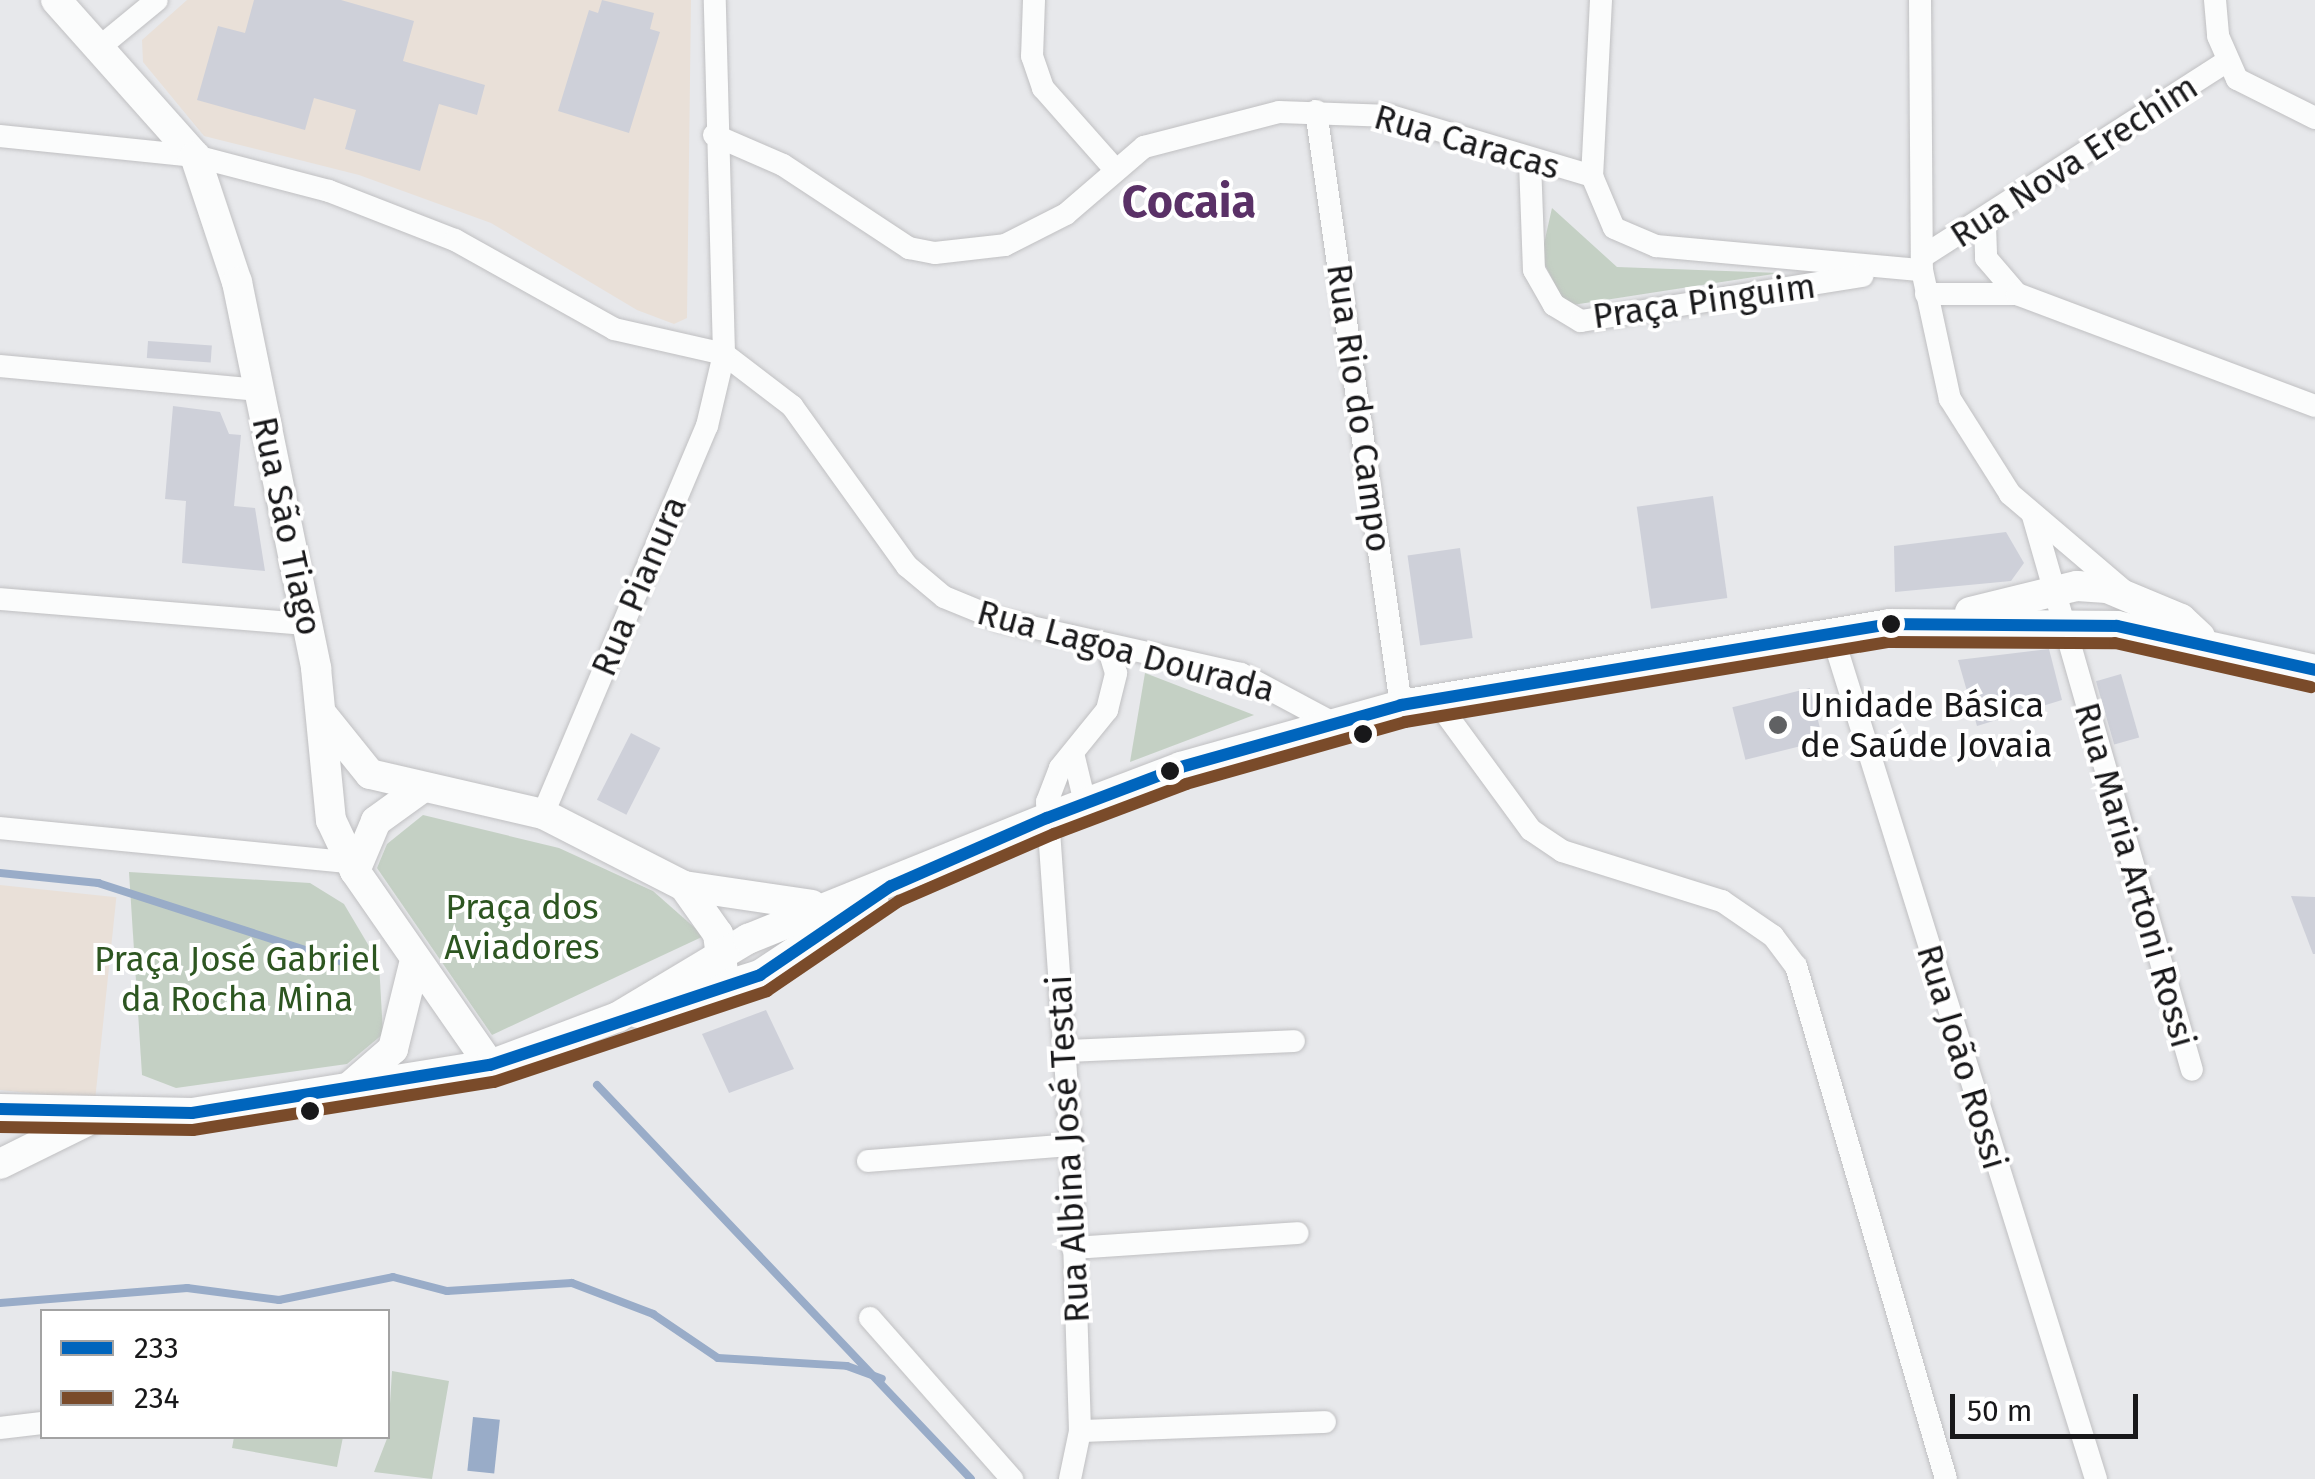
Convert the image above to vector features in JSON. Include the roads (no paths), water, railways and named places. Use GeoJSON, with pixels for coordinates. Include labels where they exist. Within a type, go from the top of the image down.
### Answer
{"type":"FeatureCollection","features":[{"type":"Feature","properties":{"kind":"main road","name":"Rua São Tiago"},"geometry":{"type":"LineString","coordinates":[[56,0],[196,156],[222,223],[307,624],[323,714],[324,794],[352,866],[490,1064]]}},
{"type":"Feature","properties":{"kind":"main road"},"geometry":{"type":"LineString","coordinates":[[618,1017],[724,953],[835,904],[891,886],[1085,804],[1329,721],[1401,705],[1832,634],[1924,623],[2053,592],[2128,595],[2200,637]]}},
{"type":"Feature","properties":{"kind":"main road"},"geometry":{"type":"LineString","coordinates":[[1924,623],[2117,626],[2200,637],[2315,670]]}},
{"type":"Feature","properties":{"kind":"main road"},"geometry":{"type":"LineString","coordinates":[[323,714],[350,760],[419,790],[543,814],[684,886],[778,906],[835,904]]}},
{"type":"Feature","properties":{"kind":"main road"},"geometry":{"type":"LineString","coordinates":[[352,866],[376,820],[419,790]]}},
{"type":"Feature","properties":{"kind":"main road"},"geometry":{"type":"LineString","coordinates":[[684,886],[710,914],[724,953],[725,988]]}},
{"type":"Feature","properties":{"kind":"main road"},"geometry":{"type":"LineString","coordinates":[[0,1109],[100,1114],[336,1096],[490,1064],[618,1017],[725,988],[824,938],[891,886]]}},
{"type":"Feature","properties":{"kind":"main road"},"geometry":{"type":"LineString","coordinates":[[336,1096],[393,1049],[416,960]]}},
{"type":"Feature","properties":{"kind":"main road"},"geometry":{"type":"LineString","coordinates":[[0,1164],[100,1114]]}},
{"type":"Feature","properties":{"kind":"street"},"geometry":{"type":"LineString","coordinates":[[101,46],[157,0]]}},
{"type":"Feature","properties":{"kind":"street"},"geometry":{"type":"LineString","coordinates":[[0,136],[196,156],[329,191],[455,240],[614,329],[724,354],[714,135],[715,0]]}},
{"type":"Feature","properties":{"kind":"street"},"geometry":{"type":"LineString","coordinates":[[1034,0],[1032,56],[1042,88],[1113,167]]}},
{"type":"Feature","properties":{"kind":"street"},"geometry":{"type":"LineString","coordinates":[[1592,176],[1601,0]]}},
{"type":"Feature","properties":{"kind":"street"},"geometry":{"type":"LineString","coordinates":[[1920,0],[1922,264],[1926,294],[1958,416],[2033,516],[2128,595],[2117,626]]}},
{"type":"Feature","properties":{"kind":"street"},"geometry":{"type":"LineString","coordinates":[[2216,0],[2226,62],[2253,93],[2315,118]]}},
{"type":"Feature","properties":{"kind":"street","name":"Rua Nova Erechim"},"geometry":{"type":"LineString","coordinates":[[1592,176],[1614,228],[1656,246],[1888,272],[1922,264],[2226,62]]}},
{"type":"Feature","properties":{"kind":"street","name":"Rua Caracas"},"geometry":{"type":"LineString","coordinates":[[714,135],[784,166],[909,248],[934,253],[1005,245],[1040,230],[1113,167],[1182,130],[1316,111],[1391,116],[1530,162],[1592,176]]}},
{"type":"Feature","properties":{"kind":"street","name":"Rua Rio do Campo"},"geometry":{"type":"LineString","coordinates":[[1316,111],[1401,705]]}},
{"type":"Feature","properties":{"kind":"street","name":"Praça Pinguim"},"geometry":{"type":"LineString","coordinates":[[1530,162],[1534,270],[1554,305],[1581,322],[1888,272]]}},
{"type":"Feature","properties":{"kind":"street"},"geometry":{"type":"LineString","coordinates":[[1984,225],[1986,258],[2017,294]]}},
{"type":"Feature","properties":{"kind":"street"},"geometry":{"type":"LineString","coordinates":[[1926,294],[2017,294],[2315,406]]}},
{"type":"Feature","properties":{"kind":"street","name":"Rua Lagoa Dourada"},"geometry":{"type":"LineString","coordinates":[[724,354],[792,406],[906,566],[944,597],[1108,646],[1241,674],[1329,721]]}},
{"type":"Feature","properties":{"kind":"street","name":"Rua Pianura"},"geometry":{"type":"LineString","coordinates":[[543,814],[707,426],[724,354]]}},
{"type":"Feature","properties":{"kind":"street"},"geometry":{"type":"LineString","coordinates":[[0,366],[260,390]]}},
{"type":"Feature","properties":{"kind":"street","name":"Rua Maria Artoni Rossi"},"geometry":{"type":"LineString","coordinates":[[2033,516],[2192,1070]]}},
{"type":"Feature","properties":{"kind":"street"},"geometry":{"type":"LineString","coordinates":[[0,599],[307,624]]}},
{"type":"Feature","properties":{"kind":"street","name":"Rua João Rossi"},"geometry":{"type":"LineString","coordinates":[[1832,634],[2096,1479]]}},
{"type":"Feature","properties":{"kind":"street"},"geometry":{"type":"LineString","coordinates":[[1048,818],[1051,785],[1114,693],[1108,646]]}},
{"type":"Feature","properties":{"kind":"street"},"geometry":{"type":"LineString","coordinates":[[1435,700],[1532,830],[1562,851],[1722,901],[1773,936],[1796,966],[1946,1479]]}},
{"type":"Feature","properties":{"kind":"street"},"geometry":{"type":"LineString","coordinates":[[1074,754],[1085,804]]}},
{"type":"Feature","properties":{"kind":"street","name":"Rua Albina José Testai"},"geometry":{"type":"LineString","coordinates":[[1048,818],[1072,1145],[1080,1431],[1070,1479]]}},
{"type":"Feature","properties":{"kind":"street"},"geometry":{"type":"LineString","coordinates":[[0,828],[352,866]]}},
{"type":"Feature","properties":{"kind":"street"},"geometry":{"type":"LineString","coordinates":[[1067,1050],[1294,1041]]}},
{"type":"Feature","properties":{"kind":"street"},"geometry":{"type":"LineString","coordinates":[[868,1160],[1072,1145]]}},
{"type":"Feature","properties":{"kind":"street"},"geometry":{"type":"LineString","coordinates":[[1073,1248],[1298,1233]]}},
{"type":"Feature","properties":{"kind":"street"},"geometry":{"type":"LineString","coordinates":[[870,1318],[1012,1479]]}},
{"type":"Feature","properties":{"kind":"street"},"geometry":{"type":"LineString","coordinates":[[0,1428],[40,1422]]}},
{"type":"Feature","properties":{"kind":"street"},"geometry":{"type":"LineString","coordinates":[[1080,1431],[1325,1422]]}},
{"type":"Feature","properties":{"kind":"water"},"geometry":{"type":"Polygon","coordinates":[[[473,1417],[500,1420],[494,1474],[467,1471],[473,1417]]]}},
{"type":"Feature","properties":{"kind":"waterway"},"geometry":{"type":"LineString","coordinates":[[0,873],[98,883],[346,963]]}},
{"type":"Feature","properties":{"kind":"waterway"},"geometry":{"type":"LineString","coordinates":[[597,1085],[971,1479]]}},
{"type":"Feature","properties":{"kind":"waterway"},"geometry":{"type":"LineString","coordinates":[[0,1303],[187,1288],[279,1300],[393,1277],[447,1291],[572,1283],[653,1314],[718,1358],[847,1366],[882,1379]]}},
{"type":"Feature","properties":{"kind":"place","name":"Unidade Básica de Saúde Jovaia"},"geometry":{"type":"Point","coordinates":[1778,725]}},
{"type":"Feature","properties":{"kind":"district","name":"Cocaia"},"geometry":{"type":"Point","coordinates":[1189,203]}},
{"type":"Feature","properties":{"kind":"park label","name":"Praça dos Aviadores"},"geometry":{"type":"Point","coordinates":[522,927]}},
{"type":"Feature","properties":{"kind":"park label","name":"Praça José Gabriel da Rocha Mina"},"geometry":{"type":"Point","coordinates":[237,979]}}]}
